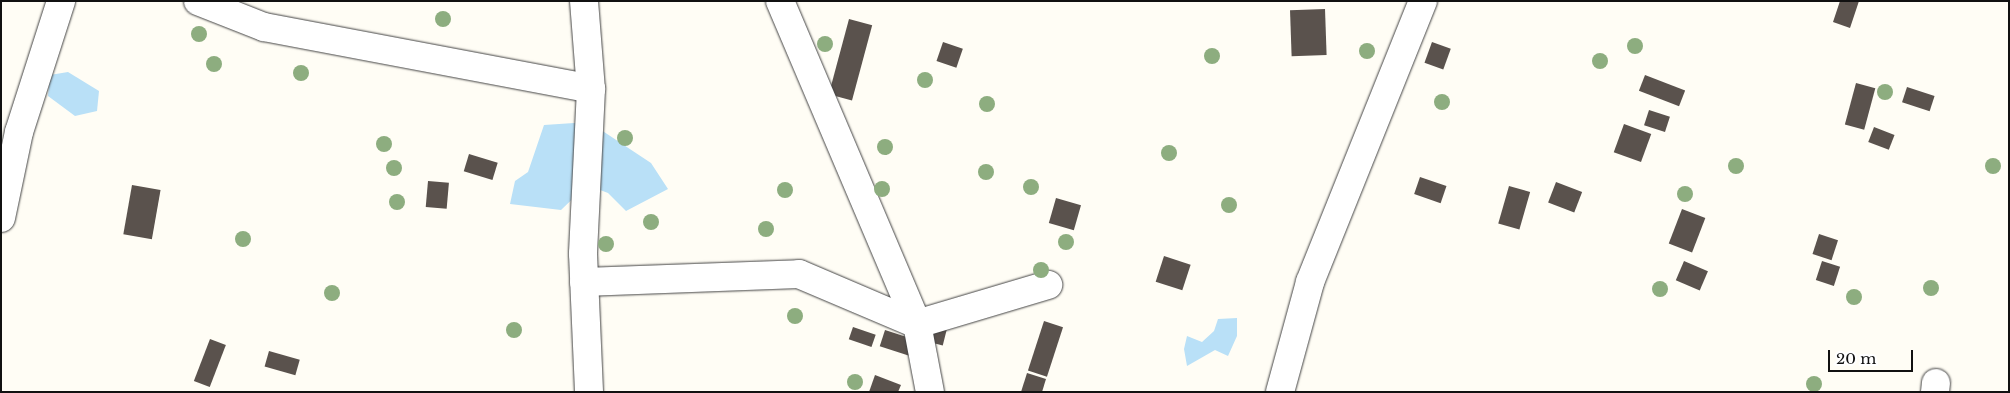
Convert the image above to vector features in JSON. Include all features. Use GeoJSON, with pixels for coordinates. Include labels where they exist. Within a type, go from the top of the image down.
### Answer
{"type":"FeatureCollection","features":[{"type":"Feature","properties":{"kind":"street"},"geometry":{"type":"LineString","coordinates":[[1,218],[19,132],[61,1]]}},
{"type":"Feature","properties":{"kind":"street"},"geometry":{"type":"LineString","coordinates":[[198,1],[264,27],[591,89]]}},
{"type":"Feature","properties":{"kind":"street"},"geometry":{"type":"LineString","coordinates":[[584,1],[591,89],[584,282],[589,392]]}},
{"type":"Feature","properties":{"kind":"street"},"geometry":{"type":"LineString","coordinates":[[780,1],[917,324],[930,392]]}},
{"type":"Feature","properties":{"kind":"street"},"geometry":{"type":"LineString","coordinates":[[1280,392],[1310,282],[1423,1]]}},
{"type":"Feature","properties":{"kind":"street"},"geometry":{"type":"LineString","coordinates":[[584,282],[799,274],[917,324],[1048,285]]}},
{"type":"Feature","properties":{"kind":"water"},"geometry":{"type":"Polygon","coordinates":[[[68,72],[99,91],[97,111],[75,116],[48,96],[50,75],[68,72]]]}},
{"type":"Feature","properties":{"kind":"water"},"geometry":{"type":"Polygon","coordinates":[[[589,122],[651,163],[668,189],[626,211],[608,193],[587,185],[561,210],[510,204],[515,181],[528,172],[544,125],[589,122]]]}},
{"type":"Feature","properties":{"kind":"water"},"geometry":{"type":"Polygon","coordinates":[[[1237,318],[1237,336],[1228,356],[1215,350],[1187,366],[1184,349],[1187,336],[1202,342],[1214,331],[1218,319],[1237,318]]]}},
{"type":"Feature","properties":{"kind":"building"},"geometry":{"type":"Polygon","coordinates":[[[1840,1],[1859,1],[1850,28],[1833,22],[1840,1]]]}},
{"type":"Feature","properties":{"kind":"building"},"geometry":{"type":"Polygon","coordinates":[[[1325,9],[1327,55],[1292,56],[1290,10],[1325,9]]]}},
{"type":"Feature","properties":{"kind":"building"},"geometry":{"type":"Polygon","coordinates":[[[849,19],[872,25],[852,101],[829,94],[849,19]]]}},
{"type":"Feature","properties":{"kind":"building"},"geometry":{"type":"Polygon","coordinates":[[[943,42],[963,49],[956,68],[936,61],[943,42]]]}},
{"type":"Feature","properties":{"kind":"building"},"geometry":{"type":"Polygon","coordinates":[[[1432,42],[1451,49],[1443,70],[1424,63],[1432,42]]]}},
{"type":"Feature","properties":{"kind":"building"},"geometry":{"type":"Polygon","coordinates":[[[1645,75],[1685,90],[1679,106],[1639,91],[1645,75]]]}},
{"type":"Feature","properties":{"kind":"building"},"geometry":{"type":"Polygon","coordinates":[[[1856,83],[1875,88],[1864,130],[1845,125],[1856,83]]]}},
{"type":"Feature","properties":{"kind":"building"},"geometry":{"type":"Polygon","coordinates":[[[1907,87],[1935,96],[1930,111],[1902,102],[1907,87]]]}},
{"type":"Feature","properties":{"kind":"building"},"geometry":{"type":"Polygon","coordinates":[[[1649,110],[1670,117],[1665,132],[1644,125],[1649,110]]]}},
{"type":"Feature","properties":{"kind":"building"},"geometry":{"type":"Polygon","coordinates":[[[1624,124],[1651,134],[1641,162],[1614,152],[1624,124]]]}},
{"type":"Feature","properties":{"kind":"building"},"geometry":{"type":"Polygon","coordinates":[[[1874,127],[1895,135],[1889,150],[1868,142],[1874,127]]]}},
{"type":"Feature","properties":{"kind":"building"},"geometry":{"type":"Polygon","coordinates":[[[469,154],[498,163],[492,180],[464,171],[469,154]]]}},
{"type":"Feature","properties":{"kind":"building"},"geometry":{"type":"Polygon","coordinates":[[[1420,177],[1446,186],[1441,203],[1414,194],[1420,177]]]}},
{"type":"Feature","properties":{"kind":"building"},"geometry":{"type":"Polygon","coordinates":[[[428,181],[449,183],[447,209],[426,207],[428,181]]]}},
{"type":"Feature","properties":{"kind":"building"},"geometry":{"type":"Polygon","coordinates":[[[1556,182],[1582,192],[1574,213],[1548,203],[1556,182]]]}},
{"type":"Feature","properties":{"kind":"building"},"geometry":{"type":"Polygon","coordinates":[[[132,185],[161,190],[152,239],[123,234],[132,185]]]}},
{"type":"Feature","properties":{"kind":"building"},"geometry":{"type":"Polygon","coordinates":[[[1509,186],[1530,192],[1519,230],[1498,223],[1509,186]]]}},
{"type":"Feature","properties":{"kind":"building"},"geometry":{"type":"Polygon","coordinates":[[[1056,198],[1081,205],[1074,230],[1049,223],[1056,198]]]}},
{"type":"Feature","properties":{"kind":"building"},"geometry":{"type":"Polygon","coordinates":[[[1682,209],[1705,218],[1692,253],[1669,244],[1682,209]]]}},
{"type":"Feature","properties":{"kind":"building"},"geometry":{"type":"Polygon","coordinates":[[[1819,234],[1838,240],[1832,260],[1813,254],[1819,234]]]}},
{"type":"Feature","properties":{"kind":"building"},"geometry":{"type":"Polygon","coordinates":[[[1164,256],[1191,265],[1182,290],[1156,282],[1164,256]]]}},
{"type":"Feature","properties":{"kind":"building"},"geometry":{"type":"Polygon","coordinates":[[[1684,261],[1708,271],[1700,290],[1676,280],[1684,261]]]}},
{"type":"Feature","properties":{"kind":"building"},"geometry":{"type":"Polygon","coordinates":[[[1822,261],[1840,267],[1834,286],[1816,280],[1822,261]]]}},
{"type":"Feature","properties":{"kind":"building"},"geometry":{"type":"Polygon","coordinates":[[[1044,321],[1063,327],[1047,377],[1028,370],[1044,321]]]}},
{"type":"Feature","properties":{"kind":"building"},"geometry":{"type":"Polygon","coordinates":[[[853,327],[876,335],[871,347],[849,339],[853,327]]]}},
{"type":"Feature","properties":{"kind":"building"},"geometry":{"type":"Polygon","coordinates":[[[935,327],[947,330],[943,345],[931,343],[935,327]]]}},
{"type":"Feature","properties":{"kind":"building"},"geometry":{"type":"Polygon","coordinates":[[[885,330],[918,341],[913,357],[880,346],[885,330]]]}},
{"type":"Feature","properties":{"kind":"building"},"geometry":{"type":"Polygon","coordinates":[[[210,339],[226,345],[210,387],[194,381],[210,339]]]}},
{"type":"Feature","properties":{"kind":"building"},"geometry":{"type":"Polygon","coordinates":[[[269,351],[300,360],[295,375],[265,366],[269,351]]]}},
{"type":"Feature","properties":{"kind":"building"},"geometry":{"type":"Polygon","coordinates":[[[1027,373],[1046,379],[1042,392],[1021,392],[1027,373]]]}},
{"type":"Feature","properties":{"kind":"building"},"geometry":{"type":"Polygon","coordinates":[[[875,375],[901,385],[898,392],[869,392],[875,375]]]}}]}
